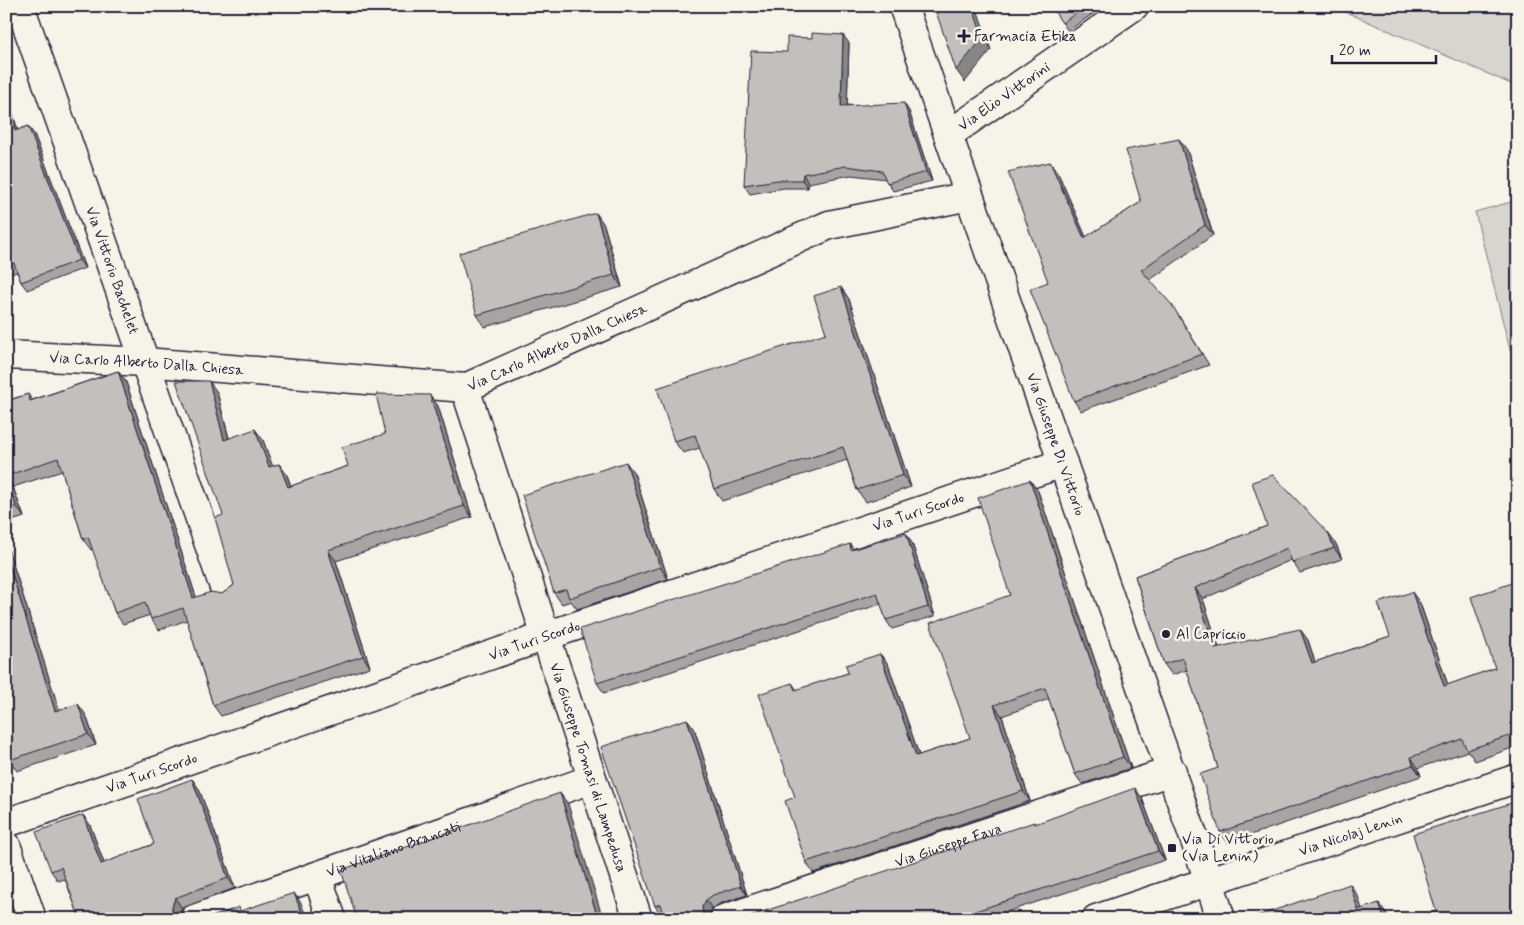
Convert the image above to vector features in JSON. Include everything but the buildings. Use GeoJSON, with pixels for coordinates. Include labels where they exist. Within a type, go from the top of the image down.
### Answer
{"type":"FeatureCollection","features":[{"type":"Feature","properties":{"kind":"street","name":"Via Vittorio Bachelet"},"geometry":{"type":"LineString","coordinates":[[20,6],[225,590]]}},
{"type":"Feature","properties":{"kind":"street","name":"Via Giuseppe Di Vittorio"},"geometry":{"type":"LineString","coordinates":[[903,6],[1172,771],[1221,919]]}},
{"type":"Feature","properties":{"kind":"street","name":"Via Elio Vittorini"},"geometry":{"type":"LineString","coordinates":[[948,135],[1134,6]]}},
{"type":"Feature","properties":{"kind":"street","name":"Via Carlo Alberto Dalla Chiesa"},"geometry":{"type":"LineString","coordinates":[[6,355],[144,362],[465,388],[829,225],[969,196]]}},
{"type":"Feature","properties":{"kind":"street","name":"Via Giuseppe Tomasi di Lampedusa"},"geometry":{"type":"LineString","coordinates":[[465,388],[638,919]]}},
{"type":"Feature","properties":{"kind":"street","name":"Via Turi Scordo"},"geometry":{"type":"LineString","coordinates":[[6,822],[546,636],[1064,462]]}},
{"type":"Feature","properties":{"kind":"street","name":"Via Giuseppe Fava"},"geometry":{"type":"LineString","coordinates":[[724,919],[1172,771]]}},
{"type":"Feature","properties":{"kind":"street","name":"Via Nicolaj Lenin"},"geometry":{"type":"LineString","coordinates":[[1096,919],[1518,778]]}},
{"type":"Feature","properties":{"kind":"street","name":"Via Vitaliano Brancati"},"geometry":{"type":"LineString","coordinates":[[194,919],[592,779]]}},
{"type":"Feature","properties":{"kind":"street"},"geometry":{"type":"LineString","coordinates":[[6,845],[32,919]]}},
{"type":"Feature","properties":{"kind":"street"},"geometry":{"type":"LineString","coordinates":[[317,876],[332,919]]}},
{"type":"Feature","properties":{"kind":"shaded area"},"geometry":{"type":"Polygon","coordinates":[[[1332,6],[1518,6],[1518,87],[1332,6]]]}},
{"type":"Feature","properties":{"kind":"shaded area"},"geometry":{"type":"Polygon","coordinates":[[[1518,200],[1518,369],[1510,350],[1475,212],[1518,200]]]}},
{"type":"Feature","properties":{"kind":"place","name":"Farmacia Etika"},"geometry":{"type":"Point","coordinates":[964,36]}},
{"type":"Feature","properties":{"kind":"place","name":"Al Capriccio"},"geometry":{"type":"Point","coordinates":[1166,634]}},
{"type":"Feature","properties":{"kind":"place","name":"Via Di Vittorio (Via Lenin)"},"geometry":{"type":"Point","coordinates":[1172,848]}}]}
